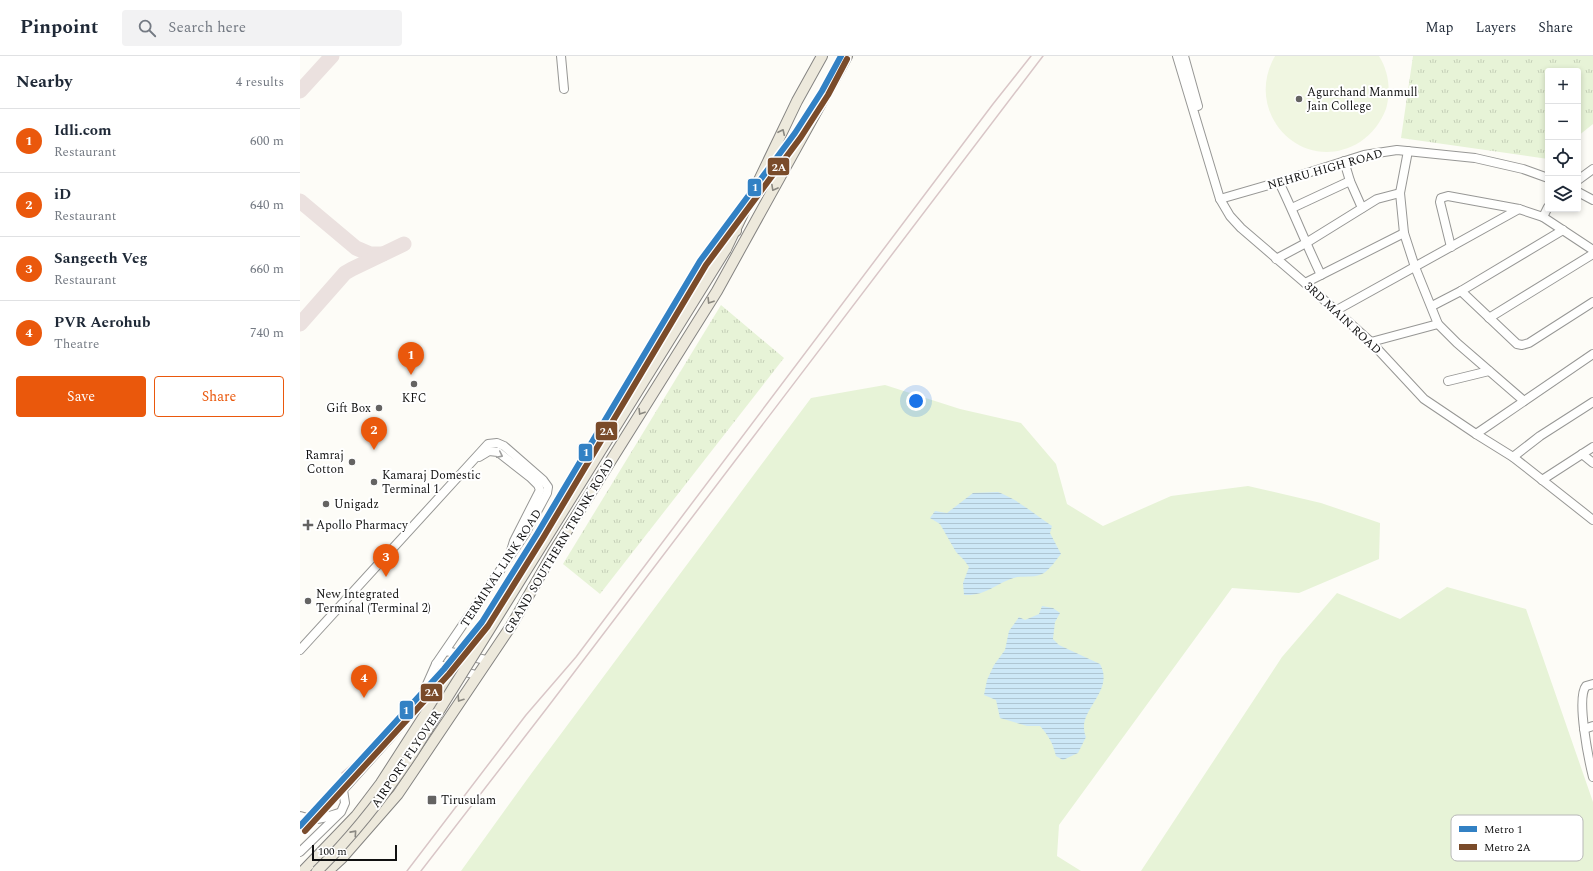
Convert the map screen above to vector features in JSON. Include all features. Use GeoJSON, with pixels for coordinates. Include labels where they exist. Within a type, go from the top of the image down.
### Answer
{"type":"FeatureCollection","features":[{"type":"Feature","properties":{"kind":"main road"},"geometry":{"type":"LineString","coordinates":[[303,871],[356,816],[381,783],[464,656],[720,240],[736,230],[797,101],[822,56]]}},
{"type":"Feature","properties":{"kind":"main road","name":"GRAND SOUTHERN TRUNK ROAD"},"geometry":{"type":"LineString","coordinates":[[328,871],[366,832],[398,794],[486,660],[511,626],[553,553],[717,290],[847,56]]}},
{"type":"Feature","properties":{"kind":"main road","name":"AIRPORT FLYOVER"},"geometry":{"type":"LineString","coordinates":[[317,871],[363,822],[388,790],[412,754],[726,249],[736,230]]}},
{"type":"Feature","properties":{"kind":"street"},"geometry":{"type":"LineString","coordinates":[[561,56],[564,89]]}},
{"type":"Feature","properties":{"kind":"street"},"geometry":{"type":"LineString","coordinates":[[1173,56],[1188,113],[1198,124]]}},
{"type":"Feature","properties":{"kind":"street","name":"3RD MAIN ROAD"},"geometry":{"type":"LineString","coordinates":[[1177,56],[1220,199],[1230,216],[1241,228],[1306,283],[1371,342],[1424,398],[1476,434],[1513,457],[1593,520]]}},
{"type":"Feature","properties":{"kind":"street"},"geometry":{"type":"LineString","coordinates":[[1184,56],[1199,110],[1198,124]]}},
{"type":"Feature","properties":{"kind":"street","name":"NEHRU HIGH ROAD"},"geometry":{"type":"LineString","coordinates":[[1220,199],[1344,161],[1381,152],[1397,150],[1475,158],[1522,169],[1545,177]]}},
{"type":"Feature","properties":{"kind":"street"},"geometry":{"type":"LineString","coordinates":[[1408,151],[1400,193],[1404,233],[1415,267],[1438,324],[1457,343],[1524,401]]}},
{"type":"Feature","properties":{"kind":"street"},"geometry":{"type":"LineString","coordinates":[[1344,161],[1350,181],[1362,208]]}},
{"type":"Feature","properties":{"kind":"street"},"geometry":{"type":"LineString","coordinates":[[1581,178],[1593,169]]}},
{"type":"Feature","properties":{"kind":"street"},"geometry":{"type":"LineString","coordinates":[[1292,208],[1350,181]]}},
{"type":"Feature","properties":{"kind":"street"},"geometry":{"type":"LineString","coordinates":[[1279,182],[1322,275]]}},
{"type":"Feature","properties":{"kind":"street"},"geometry":{"type":"LineString","coordinates":[[1276,258],[1306,243],[1384,196],[1400,193]]}},
{"type":"Feature","properties":{"kind":"street"},"geometry":{"type":"LineString","coordinates":[[1581,194],[1593,200]]}},
{"type":"Feature","properties":{"kind":"street"},"geometry":{"type":"LineString","coordinates":[[1451,247],[1440,202],[1441,198],[1445,196],[1453,196],[1520,209],[1543,217],[1593,250]]}},
{"type":"Feature","properties":{"kind":"street"},"geometry":{"type":"LineString","coordinates":[[1335,310],[1520,209]]}},
{"type":"Feature","properties":{"kind":"street"},"geometry":{"type":"LineString","coordinates":[[1543,217],[1546,212]]}},
{"type":"Feature","properties":{"kind":"street"},"geometry":{"type":"LineString","coordinates":[[1432,306],[1461,291],[1563,230]]}},
{"type":"Feature","properties":{"kind":"street"},"geometry":{"type":"LineString","coordinates":[[1306,283],[1404,233]]}},
{"type":"Feature","properties":{"kind":"street"},"geometry":{"type":"LineString","coordinates":[[1489,318],[1593,254]]}},
{"type":"Feature","properties":{"kind":"street"},"geometry":{"type":"LineString","coordinates":[[1461,291],[1517,344],[1522,345],[1529,343],[1593,302]]}},
{"type":"Feature","properties":{"kind":"street"},"geometry":{"type":"LineString","coordinates":[[1371,342],[1438,324]]}},
{"type":"Feature","properties":{"kind":"street"},"geometry":{"type":"LineString","coordinates":[[1476,434],[1593,354]]}},
{"type":"Feature","properties":{"kind":"street"},"geometry":{"type":"LineString","coordinates":[[1448,381],[1489,371]]}},
{"type":"Feature","properties":{"kind":"street"},"geometry":{"type":"LineString","coordinates":[[1513,457],[1540,436],[1593,402]]}},
{"type":"Feature","properties":{"kind":"street","name":"TERMINAL LINK ROAD"},"geometry":{"type":"LineString","coordinates":[[300,650],[488,444],[497,443],[504,446],[543,480],[548,487],[545,499],[525,534],[436,664],[420,700],[407,718],[343,790],[344,806],[340,813]]}},
{"type":"Feature","properties":{"kind":"street"},"geometry":{"type":"LineString","coordinates":[[1542,480],[1593,447]]}},
{"type":"Feature","properties":{"kind":"street"},"geometry":{"type":"LineString","coordinates":[[300,655],[441,501],[479,456],[489,451],[498,452],[530,477],[538,485],[540,490],[514,541],[510,556]]}},
{"type":"Feature","properties":{"kind":"street"},"geometry":{"type":"LineString","coordinates":[[1582,454],[1593,463]]}},
{"type":"Feature","properties":{"kind":"street"},"geometry":{"type":"LineString","coordinates":[[446,651],[486,660]]}},
{"type":"Feature","properties":{"kind":"street"},"geometry":{"type":"LineString","coordinates":[[436,664],[476,676]]}},
{"type":"Feature","properties":{"kind":"street"},"geometry":{"type":"LineString","coordinates":[[1593,684],[1586,686],[1583,690],[1584,729],[1593,776]]}},
{"type":"Feature","properties":{"kind":"street"},"geometry":{"type":"LineString","coordinates":[[1584,729],[1593,726]]}},
{"type":"Feature","properties":{"kind":"street"},"geometry":{"type":"LineString","coordinates":[[300,816],[310,820],[317,820],[340,813]]}},
{"type":"Feature","properties":{"kind":"street"},"geometry":{"type":"LineString","coordinates":[[300,852],[340,813]]}},
{"type":"Feature","properties":{"kind":"green space"},"geometry":{"type":"Polygon","coordinates":[[[1275,56],[1379,56],[1385,68],[1389,89],[1388,102],[1382,119],[1360,142],[1339,151],[1318,151],[1299,145],[1284,134],[1272,117],[1266,98],[1267,77],[1275,56]]]}},
{"type":"Feature","properties":{"kind":"green space"},"geometry":{"type":"Polygon","coordinates":[[[1413,56],[1593,56],[1593,124],[1581,134],[1581,68],[1545,68],[1545,159],[1401,138],[1413,56]]]}},
{"type":"Feature","properties":{"kind":"green space"},"geometry":{"type":"Polygon","coordinates":[[[721,305],[784,358],[600,594],[563,564],[721,305]]]}},
{"type":"Feature","properties":{"kind":"green space"},"geometry":{"type":"Polygon","coordinates":[[[885,385],[960,409],[1021,423],[1056,464],[1067,504],[1103,526],[1171,496],[1248,486],[1321,503],[1380,523],[1379,559],[1299,593],[1232,588],[1059,825],[1057,856],[1081,871],[461,871],[531,774],[811,398],[885,385]]]}},
{"type":"Feature","properties":{"kind":"green space"},"geometry":{"type":"Polygon","coordinates":[[[1447,587],[1526,609],[1593,802],[1593,871],[1141,871],[1282,657],[1337,593],[1400,619],[1447,587]]]}},
{"type":"Feature","properties":{"kind":"water"},"geometry":{"type":"Polygon","coordinates":[[[998,492],[1020,503],[1052,526],[1050,533],[1061,554],[1049,569],[1041,575],[1017,577],[986,591],[972,595],[964,595],[963,583],[969,567],[956,552],[940,524],[930,518],[935,511],[947,513],[973,493],[998,492]]]}},
{"type":"Feature","properties":{"kind":"water"},"geometry":{"type":"Polygon","coordinates":[[[1042,606],[1053,608],[1060,613],[1055,622],[1053,639],[1059,645],[1100,664],[1103,673],[1101,690],[1085,720],[1084,729],[1086,737],[1078,753],[1063,760],[1056,756],[1050,740],[1040,726],[1027,726],[1000,718],[996,700],[984,695],[987,680],[994,665],[1005,650],[1009,631],[1019,617],[1025,620],[1039,614],[1042,606]]]}},
{"type":"Feature","properties":{"kind":"taxiway"},"geometry":{"type":"LineString","coordinates":[[300,91],[332,56]]}},
{"type":"Feature","properties":{"kind":"taxiway"},"geometry":{"type":"LineString","coordinates":[[300,201],[356,248],[370,254],[383,254]]}},
{"type":"Feature","properties":{"kind":"taxiway"},"geometry":{"type":"LineString","coordinates":[[300,324],[345,273],[404,244]]}},
{"type":"Feature","properties":{"kind":"railway"},"geometry":{"type":"LineString","coordinates":[[830,92],[846,56]]}},
{"type":"Feature","properties":{"kind":"railway"},"geometry":{"type":"LineString","coordinates":[[407,871],[526,715],[576,657],[993,104],[1031,56]]}},
{"type":"Feature","properties":{"kind":"railway"},"geometry":{"type":"LineString","coordinates":[[421,871],[547,708],[1043,56]]}},
{"type":"Feature","properties":{"kind":"railway"},"geometry":{"type":"LineString","coordinates":[[342,773],[375,744]]}},
{"type":"Feature","properties":{"kind":"metro line","name":"1"},"geometry":{"type":"LineString","coordinates":[[300,826],[444,669],[482,622],[537,534],[700,261],[795,133],[822,91],[841,56]]}},
{"type":"Feature","properties":{"kind":"metro line","name":"2A"},"geometry":{"type":"LineString","coordinates":[[305,831],[449,674],[488,626],[543,538],[706,265],[801,137],[828,95],[847,59]]}},
{"type":"Feature","properties":{"kind":"place","name":"Agurchand Manmull Jain College"},"geometry":{"type":"Point","coordinates":[1299,99]}},
{"type":"Feature","properties":{"kind":"place","name":"Idli.com"},"geometry":{"type":"Point","coordinates":[411,375]}},
{"type":"Feature","properties":{"kind":"place","name":"KFC"},"geometry":{"type":"Point","coordinates":[414,384]}},
{"type":"Feature","properties":{"kind":"place","name":"Gift Box"},"geometry":{"type":"Point","coordinates":[379,408]}},
{"type":"Feature","properties":{"kind":"place","name":"iD"},"geometry":{"type":"Point","coordinates":[374,450]}},
{"type":"Feature","properties":{"kind":"place","name":"Ramraj Cotton"},"geometry":{"type":"Point","coordinates":[352,462]}},
{"type":"Feature","properties":{"kind":"place","name":"Kamaraj Domestic Terminal 1"},"geometry":{"type":"Point","coordinates":[374,482]}},
{"type":"Feature","properties":{"kind":"place","name":"Unigadz"},"geometry":{"type":"Point","coordinates":[326,504]}},
{"type":"Feature","properties":{"kind":"place","name":"Apollo Pharmacy"},"geometry":{"type":"Point","coordinates":[308,525]}},
{"type":"Feature","properties":{"kind":"place","name":"Sangeeth Veg"},"geometry":{"type":"Point","coordinates":[386,577]}},
{"type":"Feature","properties":{"kind":"place","name":"New Integrated Terminal (Terminal 2)"},"geometry":{"type":"Point","coordinates":[308,601]}},
{"type":"Feature","properties":{"kind":"place","name":"PVR Aerohub"},"geometry":{"type":"Point","coordinates":[364,698]}},
{"type":"Feature","properties":{"kind":"place","name":"Tirusulam"},"geometry":{"type":"Point","coordinates":[432,800]}}]}
